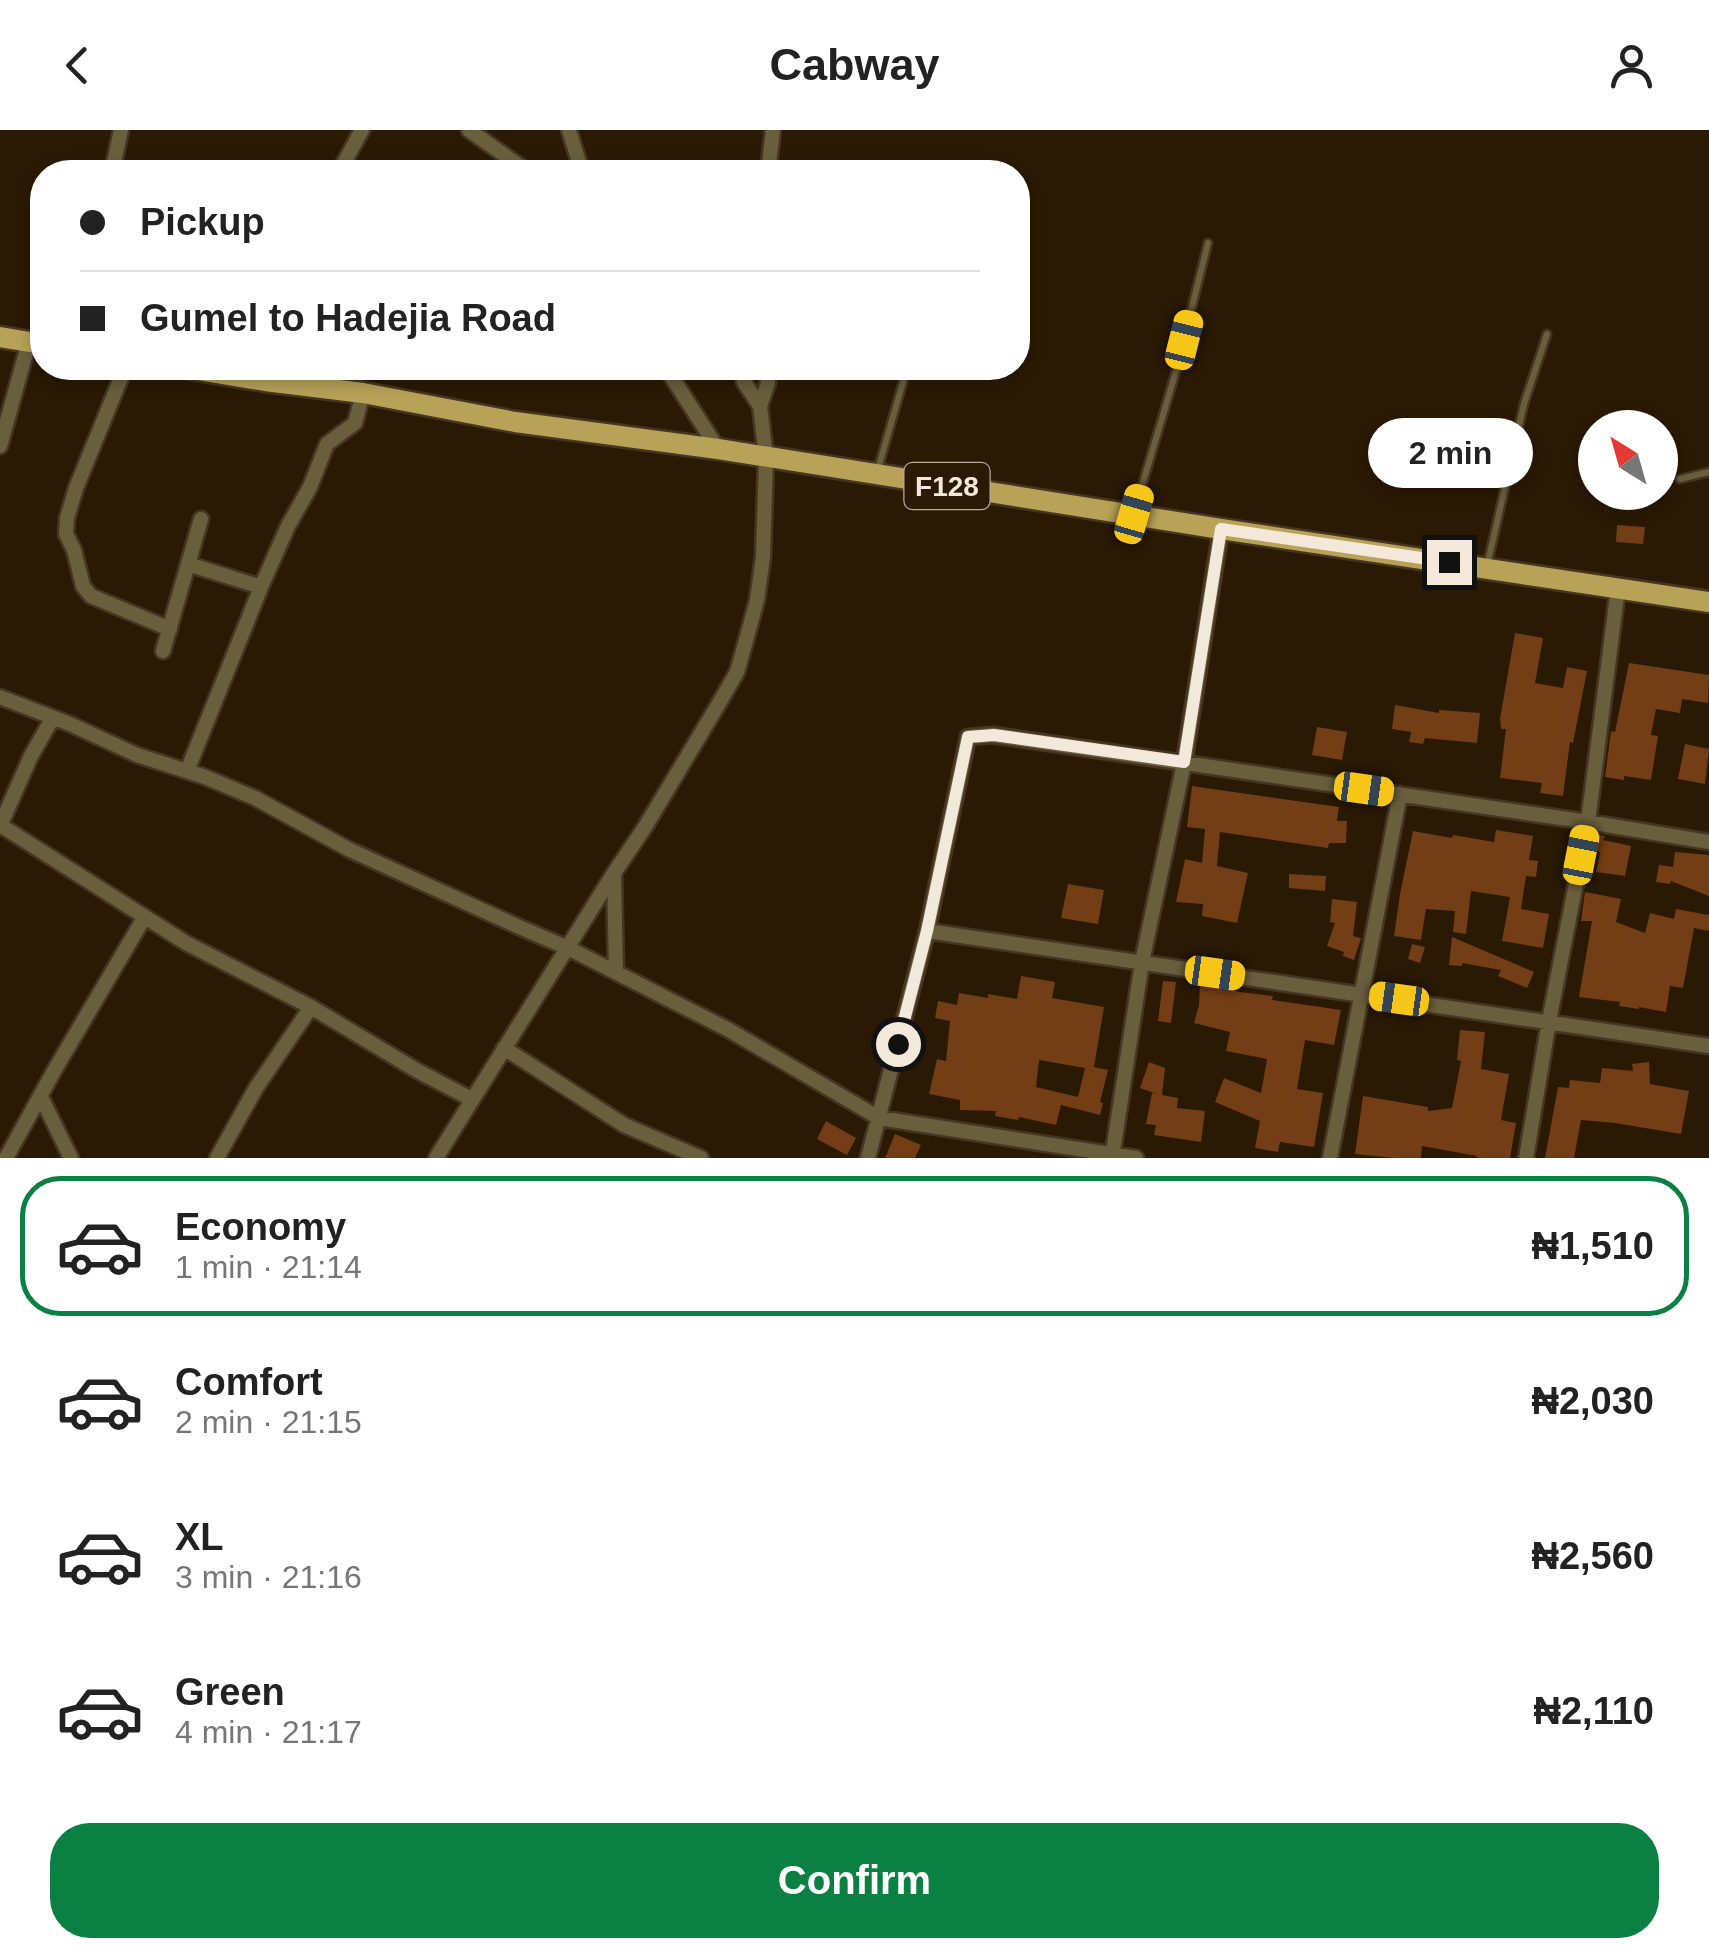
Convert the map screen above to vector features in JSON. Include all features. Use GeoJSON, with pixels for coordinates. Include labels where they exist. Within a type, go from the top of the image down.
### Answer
{"type":"FeatureCollection","features":[{"type":"Feature","properties":{"kind":"main road"},"geometry":{"type":"LineString","coordinates":[[0,338],[30,342]]}},
{"type":"Feature","properties":{"kind":"main road","name":"F128"},"geometry":{"type":"LineString","coordinates":[[297,380],[515,422],[718,449],[1709,602]]}},
{"type":"Feature","properties":{"kind":"street"},"geometry":{"type":"LineString","coordinates":[[115,160],[121,130]]}},
{"type":"Feature","properties":{"kind":"street"},"geometry":{"type":"LineString","coordinates":[[346,160],[362,130]]}},
{"type":"Feature","properties":{"kind":"street"},"geometry":{"type":"LineString","coordinates":[[469,130],[511,160]]}},
{"type":"Feature","properties":{"kind":"street"},"geometry":{"type":"LineString","coordinates":[[569,130],[578,160]]}},
{"type":"Feature","properties":{"kind":"street"},"geometry":{"type":"LineString","coordinates":[[769,160],[772,130]]}},
{"type":"Feature","properties":{"kind":"street"},"geometry":{"type":"LineString","coordinates":[[0,446],[30,360]]}},
{"type":"Feature","properties":{"kind":"street"},"geometry":{"type":"LineString","coordinates":[[120,380],[76,488],[66,534],[83,586],[91,596],[170,629]]}},
{"type":"Feature","properties":{"kind":"street"},"geometry":{"type":"LineString","coordinates":[[674,380],[718,449]]}},
{"type":"Feature","properties":{"kind":"street"},"geometry":{"type":"LineString","coordinates":[[743,380],[760,406]]}},
{"type":"Feature","properties":{"kind":"street"},"geometry":{"type":"LineString","coordinates":[[436,1158],[645,828],[736,672],[757,600],[766,512],[766,458],[760,406],[768,380]]}},
{"type":"Feature","properties":{"kind":"street"},"geometry":{"type":"LineString","coordinates":[[187,771],[288,526],[310,487],[327,444],[355,423],[363,393]]}},
{"type":"Feature","properties":{"kind":"street"},"geometry":{"type":"LineString","coordinates":[[163,651],[201,519]]}},
{"type":"Feature","properties":{"kind":"street"},"geometry":{"type":"LineString","coordinates":[[1112,1156],[1142,962],[1184,762],[1221,529]]}},
{"type":"Feature","properties":{"kind":"street"},"geometry":{"type":"LineString","coordinates":[[188,564],[261,586]]}},
{"type":"Feature","properties":{"kind":"street"},"geometry":{"type":"LineString","coordinates":[[1526,1158],[1588,822],[1618,588]]}},
{"type":"Feature","properties":{"kind":"street"},"geometry":{"type":"LineString","coordinates":[[0,697],[137,755],[255,798],[350,850],[568,948],[729,1030],[878,1118],[1136,1158]]}},
{"type":"Feature","properties":{"kind":"street"},"geometry":{"type":"LineString","coordinates":[[52,719],[0,826],[186,943],[311,1007],[471,1099]]}},
{"type":"Feature","properties":{"kind":"street"},"geometry":{"type":"LineString","coordinates":[[868,1158],[927,931],[968,737],[994,735],[1709,842]]}},
{"type":"Feature","properties":{"kind":"street"},"geometry":{"type":"LineString","coordinates":[[1330,1158],[1400,794]]}},
{"type":"Feature","properties":{"kind":"street"},"geometry":{"type":"LineString","coordinates":[[614,873],[616,972]]}},
{"type":"Feature","properties":{"kind":"street"},"geometry":{"type":"LineString","coordinates":[[9,1157],[54,1071],[144,918]]}},
{"type":"Feature","properties":{"kind":"street"},"geometry":{"type":"LineString","coordinates":[[927,931],[1709,1046]]}},
{"type":"Feature","properties":{"kind":"street"},"geometry":{"type":"LineString","coordinates":[[217,1158],[256,1088],[311,1007]]}},
{"type":"Feature","properties":{"kind":"street"},"geometry":{"type":"LineString","coordinates":[[504,1048],[624,1124],[701,1158]]}},
{"type":"Feature","properties":{"kind":"street"},"geometry":{"type":"LineString","coordinates":[[40,1097],[71,1158]]}},
{"type":"Feature","properties":{"kind":"lane"},"geometry":{"type":"LineString","coordinates":[[1134,514],[1176,372],[1208,243]]}},
{"type":"Feature","properties":{"kind":"lane"},"geometry":{"type":"LineString","coordinates":[[1487,567],[1524,404],[1547,334]]}},
{"type":"Feature","properties":{"kind":"lane"},"geometry":{"type":"LineString","coordinates":[[876,475],[904,380]]}},
{"type":"Feature","properties":{"kind":"lane"},"geometry":{"type":"LineString","coordinates":[[1680,480],[1709,472]]}},
{"type":"Feature","properties":{"kind":"building"},"geometry":{"type":"Polygon","coordinates":[[[1617,525],[1645,527],[1643,544],[1616,542],[1617,525]]]}},
{"type":"Feature","properties":{"kind":"building"},"geometry":{"type":"Polygon","coordinates":[[[1515,633],[1543,638],[1535,683],[1563,688],[1567,667],[1587,671],[1573,743],[1570,742],[1563,796],[1540,793],[1542,783],[1500,778],[1506,729],[1501,729],[1500,719],[1515,633]]]}},
{"type":"Feature","properties":{"kind":"building"},"geometry":{"type":"Polygon","coordinates":[[[1629,663],[1709,675],[1708,703],[1682,699],[1680,713],[1656,709],[1651,735],[1658,736],[1651,780],[1605,777],[1611,731],[1615,732],[1629,663]]]}},
{"type":"Feature","properties":{"kind":"building"},"geometry":{"type":"Polygon","coordinates":[[[1395,705],[1439,713],[1480,713],[1477,743],[1425,738],[1423,744],[1409,742],[1411,732],[1392,729],[1395,705]]]}},
{"type":"Feature","properties":{"kind":"building"},"geometry":{"type":"Polygon","coordinates":[[[1317,727],[1347,732],[1342,760],[1312,755],[1317,727]]]}},
{"type":"Feature","properties":{"kind":"building"},"geometry":{"type":"Polygon","coordinates":[[[1685,744],[1709,749],[1705,784],[1678,779],[1685,744]]]}},
{"type":"Feature","properties":{"kind":"building"},"geometry":{"type":"Polygon","coordinates":[[[1192,786],[1339,807],[1337,821],[1347,821],[1346,843],[1329,843],[1328,848],[1220,832],[1217,866],[1248,873],[1237,923],[1202,916],[1203,904],[1176,902],[1185,859],[1202,863],[1205,829],[1187,827],[1192,786]]]}},
{"type":"Feature","properties":{"kind":"building"},"geometry":{"type":"Polygon","coordinates":[[[1496,830],[1533,836],[1529,860],[1538,861],[1536,877],[1526,876],[1521,909],[1549,914],[1543,948],[1502,941],[1510,897],[1471,891],[1466,934],[1453,932],[1455,911],[1426,909],[1421,940],[1394,936],[1413,831],[1494,842],[1496,830]]]}},
{"type":"Feature","properties":{"kind":"building"},"geometry":{"type":"Polygon","coordinates":[[[1596,834],[1605,836],[1603,840],[1631,846],[1625,876],[1596,872],[1600,852],[1593,850],[1596,834]]]}},
{"type":"Feature","properties":{"kind":"building"},"geometry":{"type":"Polygon","coordinates":[[[1675,852],[1709,855],[1709,896],[1671,881],[1656,882],[1659,865],[1673,867],[1675,852]]]}},
{"type":"Feature","properties":{"kind":"building"},"geometry":{"type":"Polygon","coordinates":[[[1289,874],[1326,876],[1325,891],[1289,888],[1289,874]]]}},
{"type":"Feature","properties":{"kind":"building"},"geometry":{"type":"Polygon","coordinates":[[[1068,884],[1104,890],[1098,924],[1061,918],[1068,884]]]}},
{"type":"Feature","properties":{"kind":"building"},"geometry":{"type":"Polygon","coordinates":[[[1585,892],[1621,899],[1616,922],[1645,933],[1650,913],[1674,919],[1676,909],[1709,915],[1709,931],[1694,928],[1683,988],[1670,986],[1666,1012],[1579,997],[1592,921],[1581,921],[1585,892]]]}},
{"type":"Feature","properties":{"kind":"building"},"geometry":{"type":"Polygon","coordinates":[[[1332,899],[1357,902],[1353,936],[1361,938],[1354,960],[1327,946],[1335,923],[1330,922],[1332,899]]]}},
{"type":"Feature","properties":{"kind":"building"},"geometry":{"type":"Polygon","coordinates":[[[1452,937],[1534,972],[1527,988],[1498,976],[1501,970],[1462,963],[1449,965],[1452,937]]]}},
{"type":"Feature","properties":{"kind":"building"},"geometry":{"type":"Polygon","coordinates":[[[1412,944],[1425,947],[1420,963],[1408,959],[1412,944]]]}},
{"type":"Feature","properties":{"kind":"building"},"geometry":{"type":"Polygon","coordinates":[[[1021,976],[1055,982],[1052,998],[1104,1007],[1094,1067],[1108,1070],[1100,1115],[1061,1105],[1056,1125],[995,1116],[996,1111],[960,1110],[960,1100],[929,1094],[937,1059],[946,1061],[950,1021],[935,1018],[938,1001],[957,1005],[959,993],[1017,999],[1021,976]],[[1039,1060],[1036,1087],[1078,1097],[1085,1068],[1039,1060]]]}},
{"type":"Feature","properties":{"kind":"building"},"geometry":{"type":"Polygon","coordinates":[[[1163,981],[1176,982],[1171,1023],[1158,1021],[1163,981]]]}},
{"type":"Feature","properties":{"kind":"building"},"geometry":{"type":"Polygon","coordinates":[[[1200,985],[1341,1010],[1334,1045],[1305,1040],[1297,1089],[1323,1093],[1314,1147],[1280,1142],[1278,1152],[1255,1148],[1260,1121],[1215,1102],[1224,1078],[1261,1093],[1267,1059],[1226,1051],[1230,1032],[1194,1023],[1200,985]]]}},
{"type":"Feature","properties":{"kind":"building"},"geometry":{"type":"Polygon","coordinates":[[[1460,1030],[1485,1032],[1481,1069],[1509,1074],[1501,1120],[1516,1123],[1510,1158],[1477,1158],[1422,1146],[1421,1158],[1355,1154],[1363,1096],[1428,1107],[1428,1111],[1452,1108],[1461,1061],[1457,1060],[1460,1030]]]}},
{"type":"Feature","properties":{"kind":"building"},"geometry":{"type":"Polygon","coordinates":[[[1149,1062],[1165,1068],[1162,1095],[1178,1098],[1177,1108],[1205,1111],[1201,1142],[1154,1135],[1156,1125],[1146,1124],[1152,1093],[1157,1094],[1140,1088],[1149,1062]]]}},
{"type":"Feature","properties":{"kind":"building"},"geometry":{"type":"Polygon","coordinates":[[[1649,1062],[1650,1084],[1689,1091],[1681,1134],[1581,1120],[1574,1158],[1545,1158],[1558,1087],[1569,1088],[1570,1080],[1600,1083],[1602,1068],[1633,1071],[1632,1064],[1649,1062]]]}},
{"type":"Feature","properties":{"kind":"building"},"geometry":{"type":"Polygon","coordinates":[[[826,1121],[856,1138],[847,1155],[817,1139],[826,1121]]]}},
{"type":"Feature","properties":{"kind":"building"},"geometry":{"type":"Polygon","coordinates":[[[895,1134],[921,1145],[915,1158],[885,1158],[895,1134]]]}},
{"type":"Feature","properties":{"kind":"route"},"geometry":{"type":"LineString","coordinates":[[898,1044],[927,931],[968,737],[994,735],[1184,762],[1221,529],[1449,562]]}}]}
